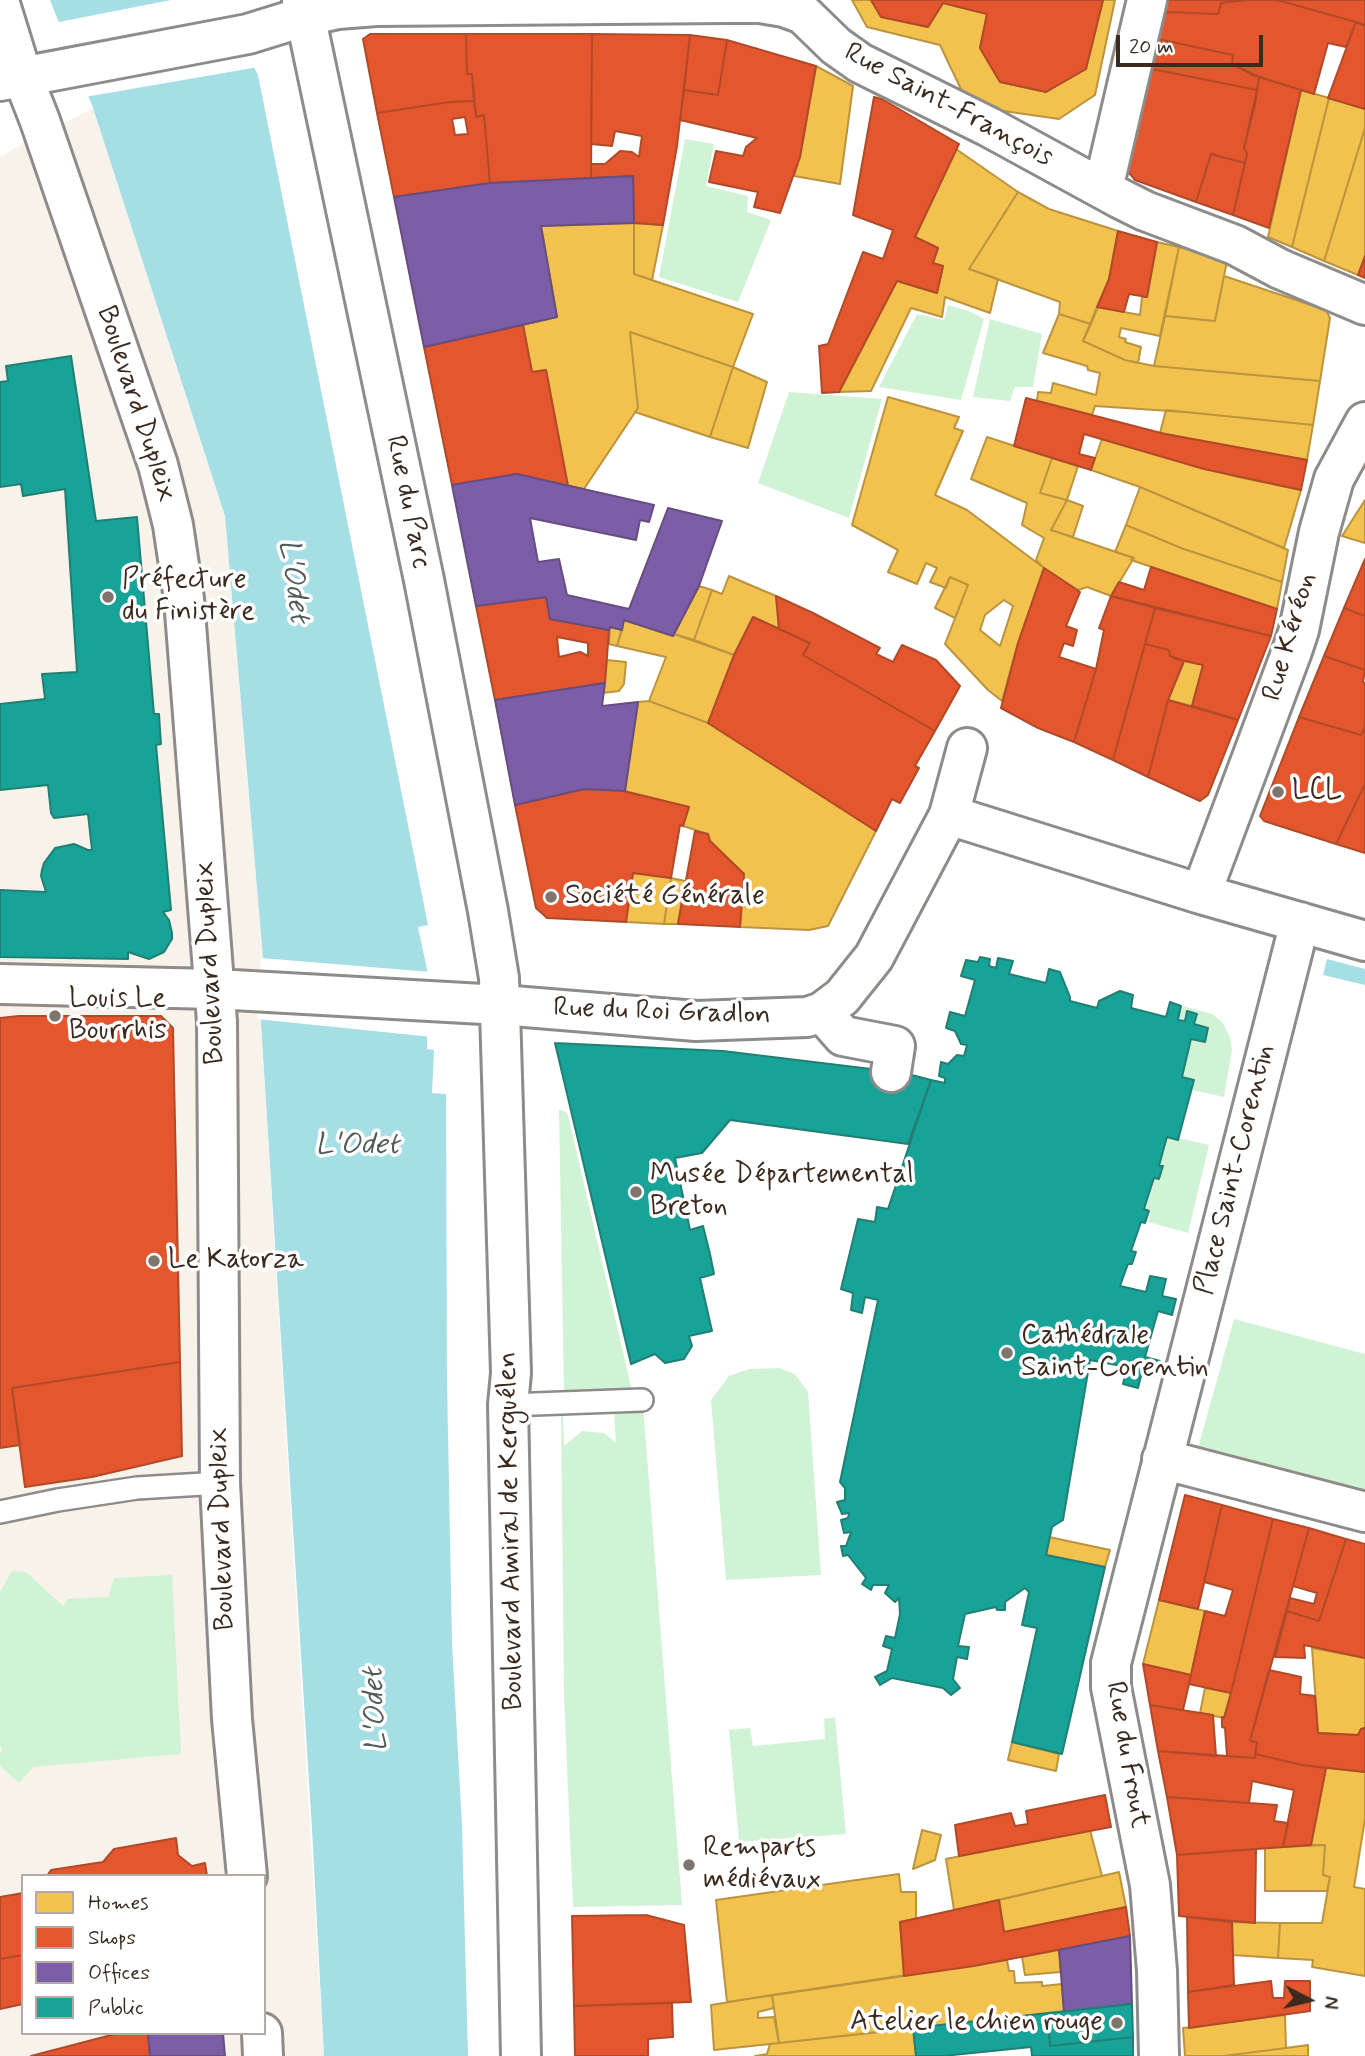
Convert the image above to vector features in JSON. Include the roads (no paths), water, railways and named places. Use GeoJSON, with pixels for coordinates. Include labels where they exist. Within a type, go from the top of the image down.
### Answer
{"type":"FeatureCollection","features":[{"type":"Feature","properties":{"kind":"street"},"geometry":{"type":"LineString","coordinates":[[1103,189],[1147,0]]}},
{"type":"Feature","properties":{"kind":"street","name":"Rue Saint-François"},"geometry":{"type":"LineString","coordinates":[[11,78],[248,34],[304,8],[714,3],[804,7],[836,46],[860,63],[989,127],[1145,211],[1235,245],[1280,269],[1365,305]]}},
{"type":"Feature","properties":{"kind":"street","name":"Boulevard Dupleix"},"geometry":{"type":"LineString","coordinates":[[0,4],[11,78],[40,121],[158,466],[169,505],[184,599],[215,989],[220,1483],[232,1719],[247,1874]]}},
{"type":"Feature","properties":{"kind":"street","name":"Rue du Parc"},"geometry":{"type":"LineString","coordinates":[[304,8],[424,580],[494,940],[501,1006]]}},
{"type":"Feature","properties":{"kind":"street","name":"Rue Kéréon"},"geometry":{"type":"LineString","coordinates":[[1200,894],[1292,651],[1334,479],[1365,422]]}},
{"type":"Feature","properties":{"kind":"street"},"geometry":{"type":"LineString","coordinates":[[891,1072],[895,1046],[843,1036],[822,1012],[842,997],[865,970],[919,876],[949,816],[967,748]]}},
{"type":"Feature","properties":{"kind":"street"},"geometry":{"type":"LineString","coordinates":[[949,816],[1365,942]]}},
{"type":"Feature","properties":{"kind":"street","name":"Place Saint-Corentin"},"geometry":{"type":"LineString","coordinates":[[1162,1459],[1300,922]]}},
{"type":"Feature","properties":{"kind":"street","name":"Rue du Roi Gradlon"},"geometry":{"type":"LineString","coordinates":[[0,984],[215,989],[696,1021],[807,1017],[822,1012]]}},
{"type":"Feature","properties":{"kind":"street","name":"Boulevard Amiral de Kerguélen"},"geometry":{"type":"LineString","coordinates":[[501,1006],[511,1373],[509,1405],[521,2056]]}},
{"type":"Feature","properties":{"kind":"street"},"geometry":{"type":"LineString","coordinates":[[1162,1459],[1365,1512]]}},
{"type":"Feature","properties":{"kind":"street","name":"Rue du Frout"},"geometry":{"type":"LineString","coordinates":[[1159,2056],[1157,1971],[1150,1885],[1110,1675],[1114,1646],[1162,1459]]}},
{"type":"Feature","properties":{"kind":"street"},"geometry":{"type":"LineString","coordinates":[[261,2035],[263,2056]]}},
{"type":"Feature","properties":{"kind":"lane"},"geometry":{"type":"LineString","coordinates":[[509,1405],[642,1400]]}},
{"type":"Feature","properties":{"kind":"lane"},"geometry":{"type":"LineString","coordinates":[[0,1513],[58,1500],[137,1488],[220,1483]]}},
{"type":"Feature","properties":{"kind":"water","name":"L'Odet"},"geometry":{"type":"Polygon","coordinates":[[[50,0],[236,0],[258,75],[428,925],[418,927],[427,969],[427,1049],[434,1050],[432,1093],[446,1094],[447,1379],[452,1643],[462,1826],[468,2056],[324,2056],[261,1023],[263,958],[225,516],[93,108],[50,0]]]}},
{"type":"Feature","properties":{"kind":"water"},"geometry":{"type":"Polygon","coordinates":[[[1327,959],[1365,969],[1365,985],[1323,975],[1327,959]]]}},
{"type":"Feature","properties":{"kind":"place","name":"Préfecture du Finistère"},"geometry":{"type":"Point","coordinates":[108,597]}},
{"type":"Feature","properties":{"kind":"place","name":"LCL"},"geometry":{"type":"Point","coordinates":[1278,792]}},
{"type":"Feature","properties":{"kind":"place","name":"Société Générale"},"geometry":{"type":"Point","coordinates":[551,897]}},
{"type":"Feature","properties":{"kind":"place","name":"Louis Le Bourrhis"},"geometry":{"type":"Point","coordinates":[55,1016]}},
{"type":"Feature","properties":{"kind":"place","name":"Musée Départemental Breton"},"geometry":{"type":"Point","coordinates":[636,1192]}},
{"type":"Feature","properties":{"kind":"place","name":"Le Katorza"},"geometry":{"type":"Point","coordinates":[154,1261]}},
{"type":"Feature","properties":{"kind":"place","name":"Cathédrale Saint-Corentin"},"geometry":{"type":"Point","coordinates":[1007,1353]}},
{"type":"Feature","properties":{"kind":"place","name":"Remparts médiévaux"},"geometry":{"type":"Point","coordinates":[689,1865]}},
{"type":"Feature","properties":{"kind":"place","name":"Atelier le chien rouge"},"geometry":{"type":"Point","coordinates":[1117,2023]}}]}
